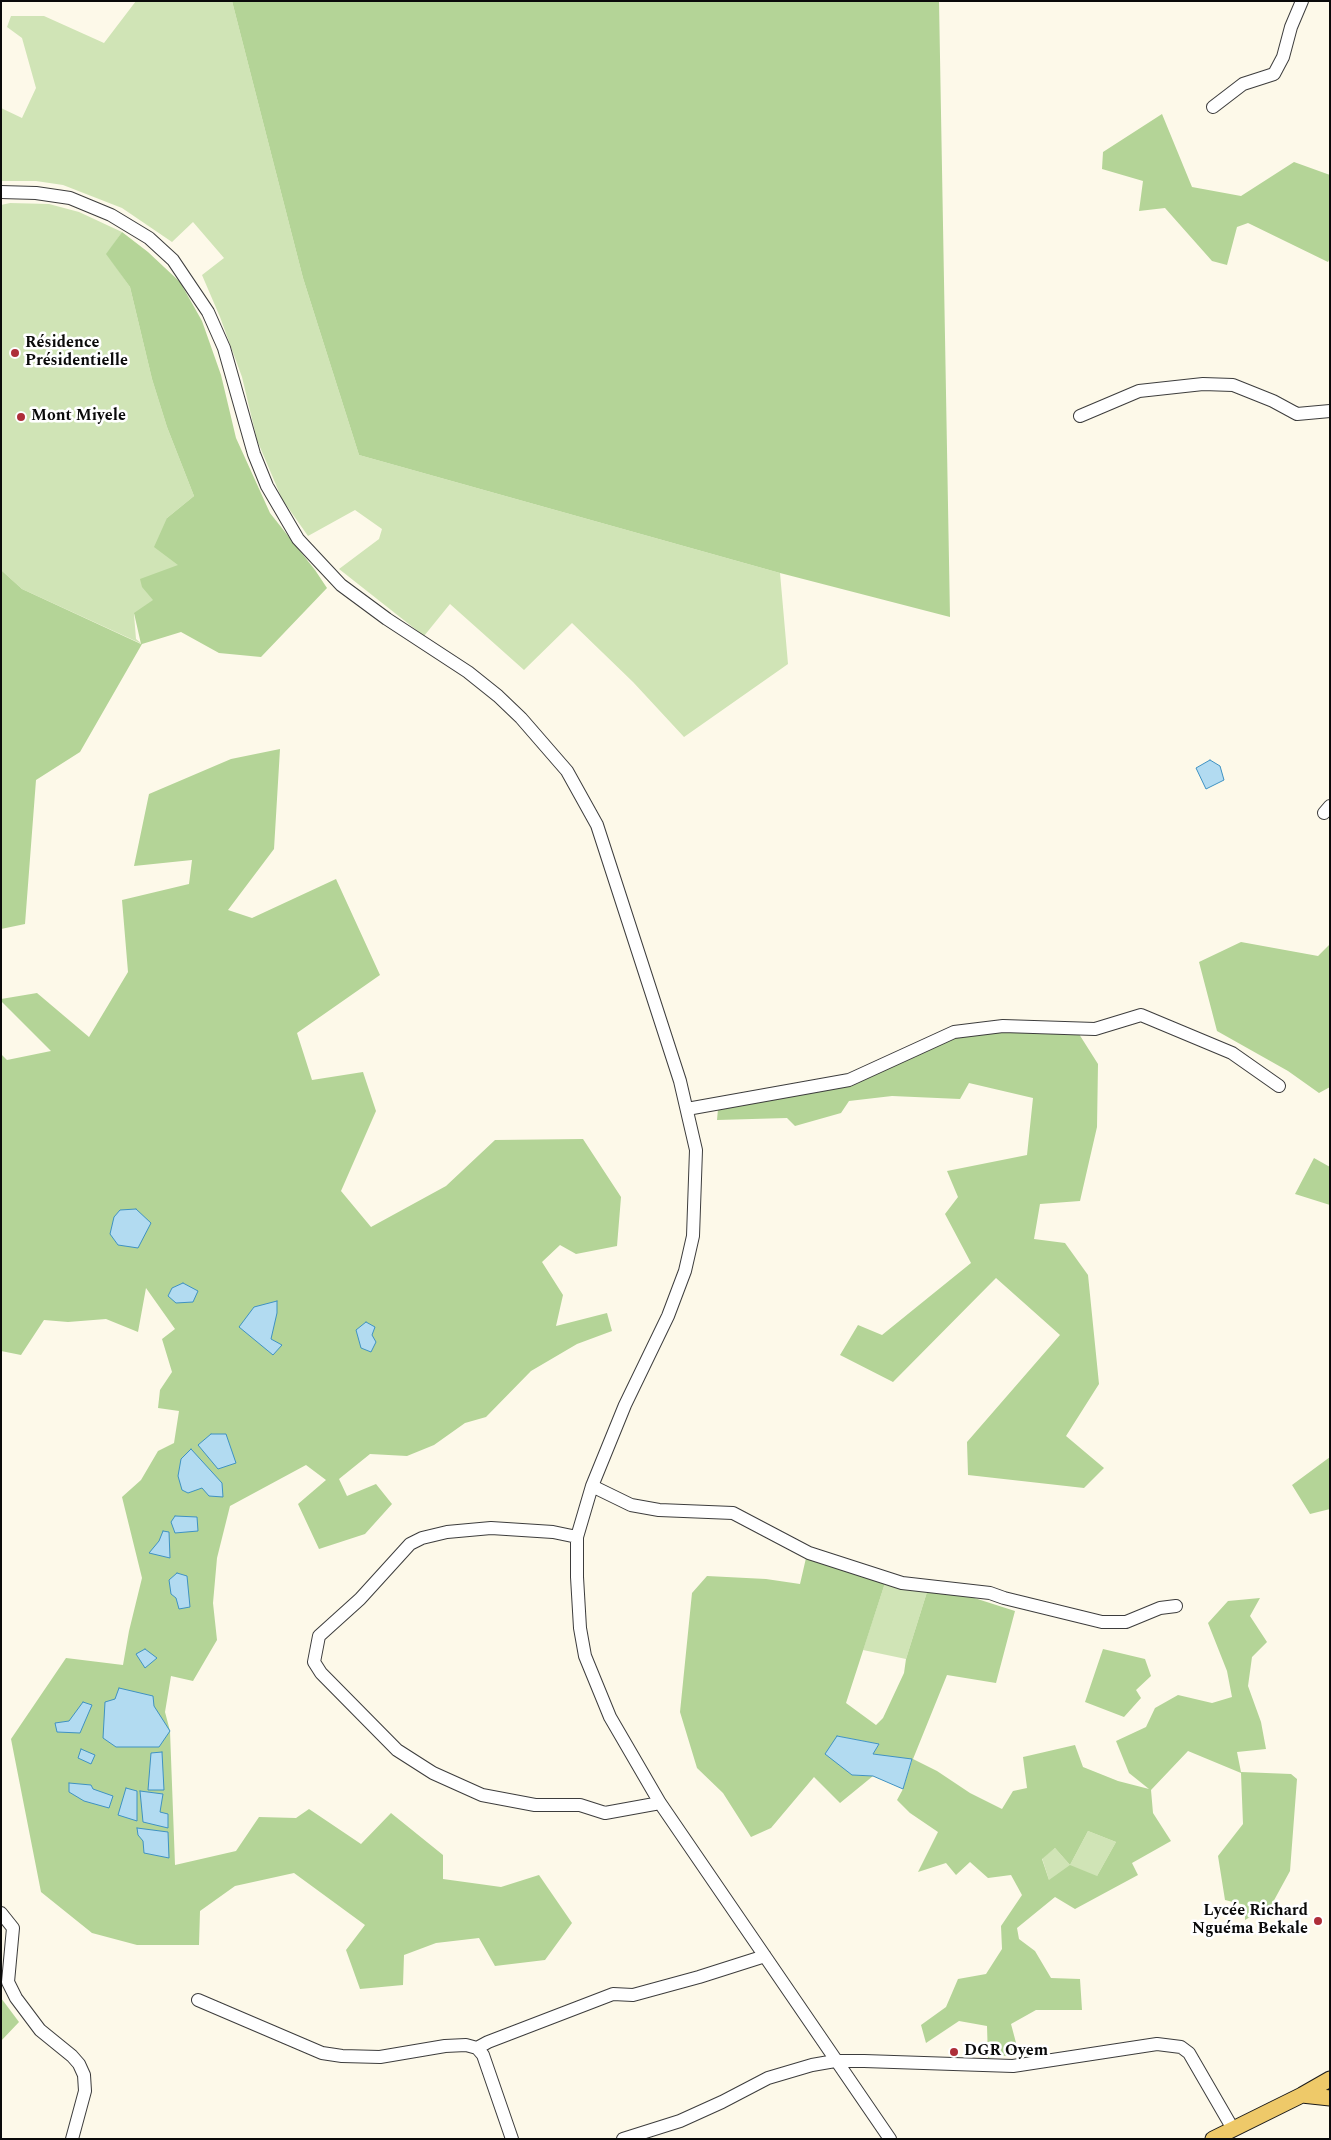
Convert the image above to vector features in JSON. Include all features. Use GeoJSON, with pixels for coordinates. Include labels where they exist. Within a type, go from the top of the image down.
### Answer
{"type":"FeatureCollection","features":[{"type":"Feature","properties":{"kind":"main road"},"geometry":{"type":"LineString","coordinates":[[1216,2138],[1302,2095],[1330,2078]]}},
{"type":"Feature","properties":{"kind":"main road"},"geometry":{"type":"LineString","coordinates":[[1302,2095],[1330,2098]]}},
{"type":"Feature","properties":{"kind":"street"},"geometry":{"type":"LineString","coordinates":[[1213,107],[1243,84],[1274,74],[1283,57],[1291,27],[1302,1]]}},
{"type":"Feature","properties":{"kind":"street"},"geometry":{"type":"LineString","coordinates":[[1,192],[36,193],[70,198],[111,215],[149,238],[173,260],[208,312],[224,348],[254,454],[267,486],[298,539],[341,585],[387,619],[468,672],[498,696],[521,718],[567,771],[597,825],[687,1109],[696,1150],[693,1236],[685,1271],[668,1316],[625,1405],[592,1486],[577,1537],[576,1577],[585,1656],[594,1683],[610,1717],[660,1803],[890,2139]]}},
{"type":"Feature","properties":{"kind":"street"},"geometry":{"type":"LineString","coordinates":[[1080,416],[1139,391],[1202,384],[1233,385],[1273,401],[1297,414],[1330,411]]}},
{"type":"Feature","properties":{"kind":"street"},"geometry":{"type":"LineString","coordinates":[[687,1109],[849,1080],[954,1032],[1003,1026],[1095,1029],[1141,1015],[1232,1053],[1279,1086]]}},
{"type":"Feature","properties":{"kind":"street"},"geometry":{"type":"LineString","coordinates":[[592,1486],[631,1505],[659,1510],[733,1513],[808,1553],[902,1583],[990,1593],[1102,1622],[1126,1622],[1160,1608],[1176,1606]]}},
{"type":"Feature","properties":{"kind":"street"},"geometry":{"type":"LineString","coordinates":[[577,1537],[553,1532],[491,1528],[447,1532],[422,1538],[410,1544],[360,1599],[318,1636],[314,1662],[320,1673],[397,1750],[433,1773],[482,1795],[535,1805],[580,1805],[605,1813],[660,1803]]}},
{"type":"Feature","properties":{"kind":"street"},"geometry":{"type":"LineString","coordinates":[[1,1913],[13,1928],[8,1982],[16,1998],[40,2030],[72,2056],[79,2064],[84,2075],[85,2091],[72,2139]]}},
{"type":"Feature","properties":{"kind":"street"},"geometry":{"type":"LineString","coordinates":[[477,2048],[488,2042],[613,1994],[633,1995],[700,1977],[765,1956]]}},
{"type":"Feature","properties":{"kind":"street"},"geometry":{"type":"LineString","coordinates":[[198,2000],[322,2053],[342,2056],[380,2057],[445,2046],[466,2045],[477,2048],[483,2056],[512,2139]]}},
{"type":"Feature","properties":{"kind":"street"},"geometry":{"type":"LineString","coordinates":[[623,2139],[680,2121],[768,2078],[812,2065],[835,2061],[1013,2066],[1124,2048],[1170,2044],[1181,2047],[1190,2053],[1233,2129]]}},
{"type":"Feature","properties":{"kind":"green space"},"geometry":{"type":"Polygon","coordinates":[[[136,1],[232,1],[303,278],[359,455],[780,573],[788,664],[684,737],[633,682],[572,623],[524,670],[450,604],[424,636],[339,569],[379,539],[382,529],[355,510],[308,536],[282,499],[257,440],[242,377],[202,275],[224,258],[193,222],[172,242],[122,208],[63,185],[36,181],[1,181],[1,108],[22,118],[36,88],[22,38],[7,27],[11,16],[44,16],[104,43],[136,1]]]}},
{"type":"Feature","properties":{"kind":"green space"},"geometry":{"type":"Polygon","coordinates":[[[232,1],[939,1],[950,617],[780,573],[359,455],[303,278],[232,1]]]}},
{"type":"Feature","properties":{"kind":"green space"},"geometry":{"type":"Polygon","coordinates":[[[1162,114],[1192,187],[1241,196],[1294,162],[1330,175],[1330,258],[1328,262],[1248,223],[1237,227],[1227,265],[1212,261],[1165,208],[1139,211],[1143,181],[1102,169],[1103,152],[1162,114]]]}},
{"type":"Feature","properties":{"kind":"green space"},"geometry":{"type":"Polygon","coordinates":[[[10,203],[49,204],[79,212],[122,232],[107,254],[130,287],[152,379],[167,427],[194,496],[167,518],[179,565],[153,601],[134,614],[136,639],[142,644],[22,589],[1,570],[1,205],[10,203]]]}},
{"type":"Feature","properties":{"kind":"green space"},"geometry":{"type":"Polygon","coordinates":[[[122,232],[148,252],[180,282],[202,321],[221,375],[236,438],[270,513],[327,588],[261,657],[219,653],[181,632],[142,644],[80,752],[36,780],[25,924],[1,929],[1,570],[22,589],[141,644],[134,613],[153,600],[142,587],[140,579],[178,565],[154,547],[167,518],[194,496],[167,427],[152,379],[130,287],[106,254],[122,232]]]}},
{"type":"Feature","properties":{"kind":"green space"},"geometry":{"type":"Polygon","coordinates":[[[280,749],[274,849],[228,910],[252,918],[336,879],[380,975],[297,1033],[312,1080],[363,1072],[376,1111],[341,1191],[371,1227],[446,1186],[495,1140],[583,1139],[621,1197],[617,1246],[576,1254],[560,1245],[542,1262],[563,1295],[556,1326],[607,1313],[612,1331],[577,1344],[531,1371],[486,1417],[465,1423],[434,1445],[407,1456],[370,1454],[339,1479],[347,1496],[376,1484],[392,1504],[365,1534],[319,1549],[298,1504],[326,1480],[306,1465],[230,1506],[217,1558],[213,1603],[217,1640],[193,1681],[171,1676],[165,1712],[170,1731],[175,1865],[236,1851],[259,1817],[296,1818],[309,1809],[361,1844],[391,1813],[443,1855],[443,1879],[501,1887],[539,1875],[572,1923],[545,1960],[495,1966],[479,1938],[436,1943],[404,1955],[403,1985],[360,1989],[346,1950],[365,1925],[294,1873],[235,1886],[200,1911],[199,1945],[137,1945],[92,1933],[41,1892],[11,1739],[66,1658],[123,1665],[142,1578],[122,1497],[141,1480],[158,1451],[174,1443],[179,1411],[158,1408],[160,1390],[172,1372],[162,1339],[175,1329],[146,1288],[138,1332],[106,1319],[68,1322],[44,1320],[21,1355],[1,1351],[1,1054],[7,1060],[51,1051],[1,999],[37,993],[89,1037],[128,972],[122,900],[189,884],[192,860],[134,866],[149,794],[231,759],[280,749]]]}},
{"type":"Feature","properties":{"kind":"green space"},"geometry":{"type":"Polygon","coordinates":[[[1241,942],[1318,956],[1330,944],[1330,1087],[1319,1093],[1288,1071],[1217,1031],[1199,962],[1241,942]]]}},
{"type":"Feature","properties":{"kind":"green space"},"geometry":{"type":"Polygon","coordinates":[[[1007,1032],[1079,1034],[1098,1064],[1097,1127],[1080,1201],[1040,1204],[1034,1239],[1065,1243],[1088,1275],[1099,1384],[1066,1436],[1104,1468],[1084,1488],[968,1475],[967,1442],[1060,1335],[996,1278],[893,1382],[840,1355],[858,1325],[882,1335],[971,1263],[945,1214],[958,1197],[947,1171],[1027,1155],[1033,1098],[969,1083],[960,1099],[892,1096],[849,1101],[841,1113],[795,1126],[787,1118],[717,1120],[718,1109],[850,1085],[955,1037],[1007,1032]]]}},
{"type":"Feature","properties":{"kind":"green space"},"geometry":{"type":"Polygon","coordinates":[[[1314,1158],[1330,1167],[1330,1205],[1295,1194],[1314,1158]]]}},
{"type":"Feature","properties":{"kind":"green space"},"geometry":{"type":"Polygon","coordinates":[[[1330,1457],[1330,1509],[1310,1514],[1292,1485],[1330,1457]]]}},
{"type":"Feature","properties":{"kind":"green space"},"geometry":{"type":"Polygon","coordinates":[[[806,1558],[885,1583],[846,1703],[876,1725],[883,1718],[904,1673],[906,1659],[927,1592],[968,1596],[1015,1611],[996,1683],[947,1675],[913,1759],[937,1771],[970,1793],[1002,1809],[1013,1791],[1027,1788],[1023,1757],[1075,1745],[1083,1767],[1118,1781],[1149,1789],[1129,1773],[1116,1741],[1146,1727],[1155,1708],[1178,1695],[1212,1703],[1232,1697],[1227,1671],[1208,1623],[1228,1601],[1260,1598],[1250,1616],[1267,1642],[1252,1657],[1248,1686],[1261,1722],[1266,1749],[1237,1752],[1241,1772],[1291,1774],[1297,1779],[1290,1871],[1272,1904],[1245,1920],[1245,1905],[1225,1900],[1218,1856],[1243,1824],[1241,1773],[1188,1751],[1151,1790],[1153,1813],[1171,1841],[1132,1863],[1138,1875],[1075,1909],[1055,1897],[1017,1928],[1019,1939],[1035,1951],[1051,1978],[1080,1979],[1082,2010],[1036,2010],[1011,2024],[1019,2054],[988,2058],[987,2026],[959,2021],[926,2043],[921,2025],[946,2007],[958,1979],[986,1974],[1002,1949],[1001,1926],[1022,1895],[1011,1875],[988,1878],[970,1862],[956,1875],[946,1863],[918,1872],[938,1832],[910,1813],[897,1800],[903,1789],[912,1760],[872,1754],[879,1744],[837,1736],[852,1775],[873,1776],[840,1803],[814,1777],[771,1828],[751,1837],[723,1793],[697,1768],[680,1712],[692,1593],[707,1576],[766,1579],[800,1584],[806,1558]],[[1088,1831],[1070,1865],[1097,1876],[1116,1842],[1088,1831]],[[1055,1848],[1042,1859],[1049,1880],[1070,1865],[1055,1848]]]}},
{"type":"Feature","properties":{"kind":"green space"},"geometry":{"type":"Polygon","coordinates":[[[885,1583],[927,1592],[906,1659],[863,1650],[885,1583]]]}},
{"type":"Feature","properties":{"kind":"green space"},"geometry":{"type":"Polygon","coordinates":[[[1103,1649],[1145,1659],[1151,1676],[1136,1690],[1141,1698],[1124,1717],[1085,1702],[1103,1649]]]}},
{"type":"Feature","properties":{"kind":"green space"},"geometry":{"type":"Polygon","coordinates":[[[1088,1831],[1116,1842],[1097,1876],[1049,1880],[1042,1858],[1055,1848],[1070,1865],[1088,1831]]]}},
{"type":"Feature","properties":{"kind":"green space"},"geometry":{"type":"Polygon","coordinates":[[[1,1998],[19,2022],[1,2041],[1,1998]]]}},
{"type":"Feature","properties":{"kind":"water"},"geometry":{"type":"Polygon","coordinates":[[[1210,760],[1220,766],[1224,780],[1206,789],[1196,768],[1210,760]]]}},
{"type":"Feature","properties":{"kind":"water"},"geometry":{"type":"Polygon","coordinates":[[[136,1209],[151,1223],[138,1248],[118,1245],[110,1234],[114,1217],[120,1210],[136,1209]]]}},
{"type":"Feature","properties":{"kind":"water"},"geometry":{"type":"Polygon","coordinates":[[[183,1283],[198,1291],[193,1302],[176,1303],[168,1296],[172,1288],[183,1283]]]}},
{"type":"Feature","properties":{"kind":"water"},"geometry":{"type":"Polygon","coordinates":[[[277,1301],[277,1313],[271,1339],[282,1345],[273,1355],[239,1327],[254,1307],[277,1301]]]}},
{"type":"Feature","properties":{"kind":"water"},"geometry":{"type":"Polygon","coordinates":[[[366,1322],[375,1327],[372,1335],[376,1342],[371,1352],[361,1348],[356,1330],[366,1322]]]}},
{"type":"Feature","properties":{"kind":"water"},"geometry":{"type":"Polygon","coordinates":[[[211,1434],[226,1434],[236,1463],[218,1469],[198,1445],[211,1434]]]}},
{"type":"Feature","properties":{"kind":"water"},"geometry":{"type":"Polygon","coordinates":[[[191,1449],[222,1483],[223,1497],[209,1496],[202,1488],[188,1493],[182,1490],[178,1476],[181,1459],[191,1449]]]}},
{"type":"Feature","properties":{"kind":"water"},"geometry":{"type":"Polygon","coordinates":[[[175,1516],[197,1517],[198,1531],[175,1533],[171,1522],[175,1516]]]}},
{"type":"Feature","properties":{"kind":"water"},"geometry":{"type":"Polygon","coordinates":[[[163,1531],[169,1532],[170,1558],[149,1553],[159,1541],[163,1531]]]}},
{"type":"Feature","properties":{"kind":"water"},"geometry":{"type":"Polygon","coordinates":[[[177,1573],[187,1576],[190,1607],[179,1609],[176,1598],[171,1594],[169,1580],[177,1573]]]}},
{"type":"Feature","properties":{"kind":"water"},"geometry":{"type":"Polygon","coordinates":[[[145,1649],[157,1658],[145,1668],[136,1654],[145,1649]]]}},
{"type":"Feature","properties":{"kind":"water"},"geometry":{"type":"Polygon","coordinates":[[[119,1688],[153,1696],[154,1706],[170,1731],[159,1747],[116,1747],[103,1738],[105,1702],[115,1699],[119,1688]]]}},
{"type":"Feature","properties":{"kind":"water"},"geometry":{"type":"Polygon","coordinates":[[[83,1702],[92,1705],[80,1733],[57,1732],[55,1723],[69,1721],[83,1702]]]}},
{"type":"Feature","properties":{"kind":"water"},"geometry":{"type":"Polygon","coordinates":[[[837,1736],[879,1744],[873,1754],[912,1759],[903,1789],[873,1776],[852,1775],[825,1754],[837,1736]]]}},
{"type":"Feature","properties":{"kind":"water"},"geometry":{"type":"Polygon","coordinates":[[[81,1749],[95,1755],[91,1764],[78,1758],[81,1749]]]}},
{"type":"Feature","properties":{"kind":"water"},"geometry":{"type":"Polygon","coordinates":[[[162,1752],[164,1790],[148,1790],[151,1753],[162,1752]]]}},
{"type":"Feature","properties":{"kind":"water"},"geometry":{"type":"Polygon","coordinates":[[[69,1783],[91,1785],[93,1789],[113,1796],[109,1808],[84,1801],[69,1792],[69,1783]]]}},
{"type":"Feature","properties":{"kind":"water"},"geometry":{"type":"Polygon","coordinates":[[[126,1788],[137,1791],[137,1821],[118,1815],[126,1788]]]}},
{"type":"Feature","properties":{"kind":"water"},"geometry":{"type":"Polygon","coordinates":[[[140,1791],[163,1794],[160,1812],[168,1814],[168,1828],[143,1822],[140,1791]]]}},
{"type":"Feature","properties":{"kind":"water"},"geometry":{"type":"Polygon","coordinates":[[[137,1828],[168,1832],[169,1858],[144,1853],[143,1841],[138,1835],[137,1828]]]}},
{"type":"Feature","properties":{"kind":"place","name":"Résidence Présidentielle"},"geometry":{"type":"Point","coordinates":[15,353]}},
{"type":"Feature","properties":{"kind":"place","name":"Mont Miyele"},"geometry":{"type":"Point","coordinates":[21,417]}},
{"type":"Feature","properties":{"kind":"place","name":"Lycée Richard Nguéma Bekale"},"geometry":{"type":"Point","coordinates":[1318,1921]}},
{"type":"Feature","properties":{"kind":"place","name":"DGR Oyem"},"geometry":{"type":"Point","coordinates":[954,2052]}}]}
